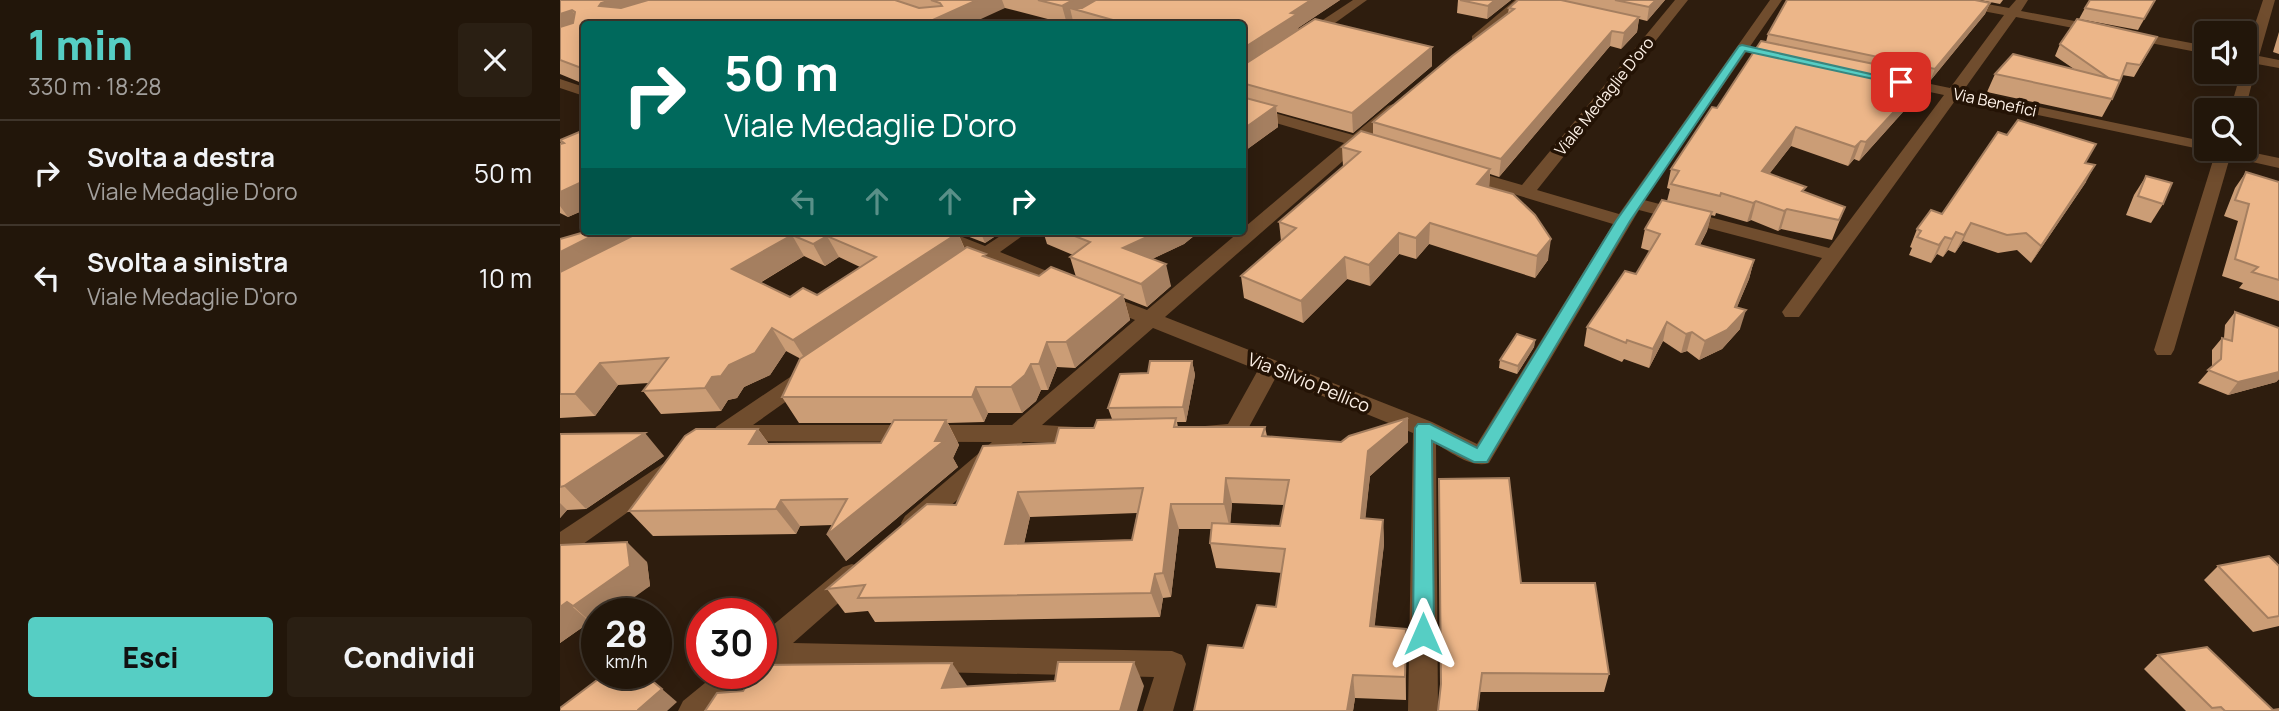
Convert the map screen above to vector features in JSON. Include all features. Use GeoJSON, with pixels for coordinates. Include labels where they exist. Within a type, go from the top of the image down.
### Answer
{"type":"FeatureCollection","features":[{"type":"Feature","properties":{"kind":"street"},"geometry":{"type":"LineString","coordinates":[[1296,44],[1361,0]]}},
{"type":"Feature","properties":{"kind":"street","name":"Viale Medaglie D'oro"},"geometry":{"type":"LineString","coordinates":[[1526,192],[1650,28],[1682,0]]}},
{"type":"Feature","properties":{"kind":"street"},"geometry":{"type":"LineString","coordinates":[[1423,711],[1424,428],[1481,457],[1634,203],[1749,49],[1776,0]]}},
{"type":"Feature","properties":{"kind":"street"},"geometry":{"type":"LineString","coordinates":[[1945,0],[2017,6],[2194,47]]}},
{"type":"Feature","properties":{"kind":"street"},"geometry":{"type":"LineString","coordinates":[[2257,35],[2269,0]]}},
{"type":"Feature","properties":{"kind":"street"},"geometry":{"type":"LineString","coordinates":[[1460,53],[1526,1]]}},
{"type":"Feature","properties":{"kind":"street"},"geometry":{"type":"LineString","coordinates":[[1792,312],[2017,6]]}},
{"type":"Feature","properties":{"kind":"street"},"geometry":{"type":"LineString","coordinates":[[2257,60],[2279,64]]}},
{"type":"Feature","properties":{"kind":"street","name":"Via Benefici"},"geometry":{"type":"LineString","coordinates":[[1888,79],[2194,144]]}},
{"type":"Feature","properties":{"kind":"street"},"geometry":{"type":"LineString","coordinates":[[560,83],[581,91]]}},
{"type":"Feature","properties":{"kind":"street"},"geometry":{"type":"LineString","coordinates":[[900,535],[1407,97]]}},
{"type":"Feature","properties":{"kind":"street"},"geometry":{"type":"LineString","coordinates":[[1246,109],[1381,149]]}},
{"type":"Feature","properties":{"kind":"street","name":"Via Benefici"},"geometry":{"type":"LineString","coordinates":[[2257,158],[2279,163]]}},
{"type":"Feature","properties":{"kind":"street"},"geometry":{"type":"LineString","coordinates":[[2164,350],[2214,161]]}},
{"type":"Feature","properties":{"kind":"street"},"geometry":{"type":"LineString","coordinates":[[1447,169],[1623,221]]}},
{"type":"Feature","properties":{"kind":"street"},"geometry":{"type":"LineString","coordinates":[[1634,203],[1833,255]]}},
{"type":"Feature","properties":{"kind":"street","name":"Via Silvio Pellico"},"geometry":{"type":"LineString","coordinates":[[941,235],[1424,428]]}},
{"type":"Feature","properties":{"kind":"street"},"geometry":{"type":"LineString","coordinates":[[964,269],[1014,235]]}},
{"type":"Feature","properties":{"kind":"street"},"geometry":{"type":"LineString","coordinates":[[560,546],[827,362]]}},
{"type":"Feature","properties":{"kind":"street"},"geometry":{"type":"LineString","coordinates":[[1194,432],[1235,432],[1271,367]]}},
{"type":"Feature","properties":{"kind":"street"},"geometry":{"type":"LineString","coordinates":[[724,433],[1112,433]]}},
{"type":"Feature","properties":{"kind":"street"},"geometry":{"type":"LineString","coordinates":[[777,640],[868,562]]}},
{"type":"Feature","properties":{"kind":"street"},"geometry":{"type":"LineString","coordinates":[[777,654],[1172,664],[1158,711]]}},
{"type":"Feature","properties":{"kind":"street"},"geometry":{"type":"LineString","coordinates":[[693,711],[719,689]]}},
{"type":"Feature","properties":{"kind":"building"},"geometry":{"type":"Polygon","coordinates":[[[560,0],[611,0],[599,6],[621,8],[648,0],[895,0],[919,8],[942,6],[931,0],[977,0],[931,21],[581,21],[581,68],[560,60],[560,27],[573,23],[575,12],[572,10],[560,14],[560,0]]]}},
{"type":"Feature","properties":{"kind":"building"},"geometry":{"type":"Polygon","coordinates":[[[1038,0],[1073,0],[1062,6],[1038,0]]]}},
{"type":"Feature","properties":{"kind":"building"},"geometry":{"type":"Polygon","coordinates":[[[1096,0],[1311,0],[1291,13],[1297,14],[1246,46],[1246,21],[1116,21],[1070,8],[1082,8],[1096,0]]]}},
{"type":"Feature","properties":{"kind":"building"},"geometry":{"type":"Polygon","coordinates":[[[1460,0],[1495,0],[1488,6],[1460,0]]]}},
{"type":"Feature","properties":{"kind":"building"},"geometry":{"type":"Polygon","coordinates":[[[1518,0],[1561,0],[1639,17],[1624,33],[1612,31],[1501,159],[1373,122],[1514,9],[1509,8],[1518,0]]]}},
{"type":"Feature","properties":{"kind":"building"},"geometry":{"type":"Polygon","coordinates":[[[1615,0],[1656,0],[1649,7],[1615,0]]]}},
{"type":"Feature","properties":{"kind":"building"},"geometry":{"type":"Polygon","coordinates":[[[1787,0],[1975,0],[1990,3],[1935,69],[1768,34],[1787,0]]]}},
{"type":"Feature","properties":{"kind":"building"},"geometry":{"type":"Polygon","coordinates":[[[2090,0],[2155,0],[2144,19],[2085,8],[2090,0]]]}},
{"type":"Feature","properties":{"kind":"building"},"geometry":{"type":"Polygon","coordinates":[[[1315,19],[1432,47],[1352,113],[1246,84],[1246,63],[1315,19]]]}},
{"type":"Feature","properties":{"kind":"building"},"geometry":{"type":"Polygon","coordinates":[[[2077,19],[2157,37],[2140,65],[2127,63],[2120,81],[2110,79],[2060,44],[2077,19]]]}},
{"type":"Feature","properties":{"kind":"building"},"geometry":{"type":"Polygon","coordinates":[[[1761,41],[1928,75],[1866,142],[1861,141],[1855,147],[1796,127],[1762,171],[1806,187],[1802,191],[1845,207],[1839,220],[1787,209],[1784,211],[1756,201],[1753,203],[1721,193],[1720,196],[1671,184],[1679,171],[1671,169],[1712,107],[1717,108],[1761,41]]]}},
{"type":"Feature","properties":{"kind":"building"},"geometry":{"type":"Polygon","coordinates":[[[2013,54],[2120,81],[2112,99],[1995,74],[2013,54]]]}},
{"type":"Feature","properties":{"kind":"building"},"geometry":{"type":"Polygon","coordinates":[[[1246,98],[1276,106],[1246,127],[1246,98]]]}},
{"type":"Feature","properties":{"kind":"building"},"geometry":{"type":"Polygon","coordinates":[[[2018,120],[2096,144],[2085,163],[2095,165],[2041,246],[2026,233],[2007,235],[1971,223],[1964,235],[1956,232],[1952,239],[1945,237],[1939,245],[1917,237],[1921,231],[1917,229],[1931,210],[1942,214],[1998,132],[2007,135],[2018,120]]]}},
{"type":"Feature","properties":{"kind":"building"},"geometry":{"type":"Polygon","coordinates":[[[581,131],[581,182],[560,192],[560,144],[564,143],[560,140],[581,131]]]}},
{"type":"Feature","properties":{"kind":"building"},"geometry":{"type":"Polygon","coordinates":[[[1361,131],[1490,169],[1477,184],[1513,194],[1535,215],[1551,239],[1537,256],[1430,223],[1416,238],[1399,233],[1369,265],[1345,257],[1301,301],[1241,276],[1296,228],[1279,222],[1360,152],[1342,147],[1361,131]]]}},
{"type":"Feature","properties":{"kind":"building"},"geometry":{"type":"Polygon","coordinates":[[[2246,172],[2279,182],[2279,280],[2252,272],[2258,267],[2235,259],[2249,204],[2235,200],[2246,172]]]}},
{"type":"Feature","properties":{"kind":"building"},"geometry":{"type":"Polygon","coordinates":[[[2146,176],[2172,183],[2163,204],[2138,196],[2146,176]]]}},
{"type":"Feature","properties":{"kind":"building"},"geometry":{"type":"Polygon","coordinates":[[[1662,200],[1712,212],[1696,244],[1754,260],[1735,307],[1746,310],[1727,330],[1705,341],[1692,332],[1686,334],[1667,322],[1653,349],[1627,340],[1626,343],[1587,327],[1625,271],[1636,274],[1660,234],[1645,229],[1662,200]]]}},
{"type":"Feature","properties":{"kind":"building"},"geometry":{"type":"Polygon","coordinates":[[[581,233],[594,235],[560,252],[560,239],[581,233]]]}},
{"type":"Feature","properties":{"kind":"building"},"geometry":{"type":"Polygon","coordinates":[[[634,235],[792,235],[955,235],[793,340],[772,328],[755,353],[729,365],[721,376],[712,377],[705,388],[643,391],[668,358],[600,363],[575,394],[560,394],[560,272],[634,235]],[[792,235],[732,269],[790,297],[803,288],[817,295],[876,257],[827,236],[813,244],[792,235]]]}},
{"type":"Feature","properties":{"kind":"building"},"geometry":{"type":"Polygon","coordinates":[[[1072,235],[1151,235],[1123,248],[1166,264],[1141,284],[1070,257],[1090,242],[1072,235]]]}},
{"type":"Feature","properties":{"kind":"building"},"geometry":{"type":"Polygon","coordinates":[[[967,247],[986,254],[983,256],[1039,276],[1051,267],[1123,295],[1066,342],[1047,342],[1039,364],[1031,364],[1025,375],[1011,387],[976,387],[972,397],[782,397],[800,359],[967,247]]]}},
{"type":"Feature","properties":{"kind":"building"},"geometry":{"type":"Polygon","coordinates":[[[2235,312],[2279,328],[2279,372],[2238,382],[2208,370],[2221,359],[2222,338],[2232,341],[2235,312]]]}},
{"type":"Feature","properties":{"kind":"building"},"geometry":{"type":"Polygon","coordinates":[[[1517,334],[1535,340],[1518,366],[1500,360],[1517,334]]]}},
{"type":"Feature","properties":{"kind":"building"},"geometry":{"type":"Polygon","coordinates":[[[1150,361],[1192,361],[1183,407],[1108,408],[1120,374],[1148,373],[1150,361]]]}},
{"type":"Feature","properties":{"kind":"building"},"geometry":{"type":"Polygon","coordinates":[[[1176,418],[1174,427],[1265,427],[1262,436],[1341,442],[1349,436],[1408,418],[1368,451],[1361,518],[1383,520],[1370,626],[1406,629],[1405,677],[1353,675],[1347,711],[1194,711],[1208,645],[1243,648],[1257,605],[1276,607],[1285,549],[1210,543],[1212,523],[1280,526],[1289,480],[1226,478],[1224,504],[1171,504],[1163,573],[1155,574],[1151,593],[858,598],[865,585],[827,589],[927,504],[956,505],[983,446],[1055,443],[1059,428],[1094,428],[1097,420],[1176,418]],[[1143,488],[1018,492],[1005,544],[1132,540],[1143,488]]]}},
{"type":"Feature","properties":{"kind":"building"},"geometry":{"type":"Polygon","coordinates":[[[894,420],[946,420],[935,441],[944,441],[827,535],[847,499],[781,500],[776,509],[629,511],[685,436],[696,429],[758,429],[749,444],[881,443],[894,420]]]}},
{"type":"Feature","properties":{"kind":"building"},"geometry":{"type":"Polygon","coordinates":[[[645,433],[564,486],[560,487],[560,434],[645,433]]]}},
{"type":"Feature","properties":{"kind":"building"},"geometry":{"type":"Polygon","coordinates":[[[1509,478],[1521,583],[1595,583],[1609,674],[1482,673],[1477,711],[1438,711],[1441,684],[1439,479],[1509,478]]]}},
{"type":"Feature","properties":{"kind":"building"},"geometry":{"type":"Polygon","coordinates":[[[627,542],[630,566],[573,606],[567,602],[560,607],[560,545],[627,542]]]}},
{"type":"Feature","properties":{"kind":"building"},"geometry":{"type":"Polygon","coordinates":[[[2269,556],[2279,566],[2279,616],[2268,618],[2218,566],[2269,556]]]}},
{"type":"Feature","properties":{"kind":"building"},"geometry":{"type":"Polygon","coordinates":[[[2207,647],[2273,710],[2279,711],[2225,711],[2221,707],[2212,708],[2158,655],[2207,647]]]}},
{"type":"Feature","properties":{"kind":"building"},"geometry":{"type":"Polygon","coordinates":[[[1058,662],[1134,662],[1120,711],[705,711],[717,693],[744,689],[777,689],[777,665],[952,663],[942,688],[1055,681],[1058,662]]]}},
{"type":"Feature","properties":{"kind":"building"},"geometry":{"type":"Polygon","coordinates":[[[585,689],[662,689],[638,711],[560,711],[560,708],[585,689]]]}},
{"type":"Feature","properties":{"kind":"route"},"geometry":{"type":"LineString","coordinates":[[1423,634],[1424,428],[1481,457],[1634,203],[1742,48],[1901,82]]}}]}
